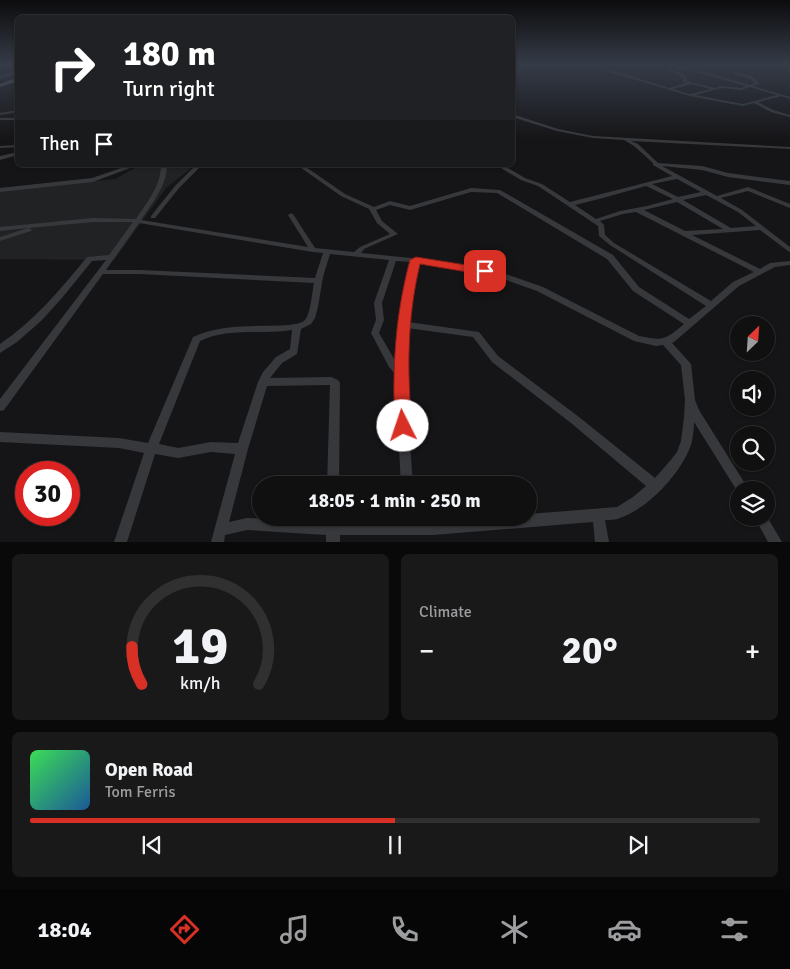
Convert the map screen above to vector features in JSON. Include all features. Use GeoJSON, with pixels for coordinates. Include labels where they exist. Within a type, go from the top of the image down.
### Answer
{"type":"FeatureCollection","features":[{"type":"Feature","properties":{"kind":"street"},"geometry":{"type":"LineString","coordinates":[[669,89],[742,105],[782,95]]}},
{"type":"Feature","properties":{"kind":"street"},"geometry":{"type":"LineString","coordinates":[[690,95],[711,89]]}},
{"type":"Feature","properties":{"kind":"street"},"geometry":{"type":"LineString","coordinates":[[764,89],[790,98]]}},
{"type":"Feature","properties":{"kind":"street"},"geometry":{"type":"LineString","coordinates":[[755,102],[777,113],[790,116]]}},
{"type":"Feature","properties":{"kind":"street"},"geometry":{"type":"LineString","coordinates":[[0,114],[15,112]]}},
{"type":"Feature","properties":{"kind":"street"},"geometry":{"type":"LineString","coordinates":[[515,116],[574,134],[790,148]]}},
{"type":"Feature","properties":{"kind":"street"},"geometry":{"type":"LineString","coordinates":[[0,119],[15,118]]}},
{"type":"Feature","properties":{"kind":"street"},"geometry":{"type":"LineString","coordinates":[[623,138],[636,145],[655,164],[740,211],[790,250]]}},
{"type":"Feature","properties":{"kind":"street"},"geometry":{"type":"LineString","coordinates":[[2,147],[15,143]]}},
{"type":"Feature","properties":{"kind":"street"},"geometry":{"type":"LineString","coordinates":[[2,147],[15,146]]}},
{"type":"Feature","properties":{"kind":"street"},"geometry":{"type":"LineString","coordinates":[[0,158],[15,154]]}},
{"type":"Feature","properties":{"kind":"street"},"geometry":{"type":"LineString","coordinates":[[0,158],[15,158]]}},
{"type":"Feature","properties":{"kind":"street"},"geometry":{"type":"LineString","coordinates":[[655,164],[702,168],[728,175],[790,182]]}},
{"type":"Feature","properties":{"kind":"street"},"geometry":{"type":"LineString","coordinates":[[0,190],[99,179],[130,167]]}},
{"type":"Feature","properties":{"kind":"street"},"geometry":{"type":"LineString","coordinates":[[0,407],[137,221],[162,180],[164,167]]}},
{"type":"Feature","properties":{"kind":"street"},"geometry":{"type":"LineString","coordinates":[[153,217],[177,187],[197,167]]}},
{"type":"Feature","properties":{"kind":"street"},"geometry":{"type":"LineString","coordinates":[[303,167],[343,195],[373,208],[380,222],[395,236],[362,248],[355,254]]}},
{"type":"Feature","properties":{"kind":"street"},"geometry":{"type":"LineString","coordinates":[[502,167],[522,179],[540,185],[570,204],[602,227],[602,236],[612,244],[711,305]]}},
{"type":"Feature","properties":{"kind":"street"},"geometry":{"type":"LineString","coordinates":[[570,204],[678,177]]}},
{"type":"Feature","properties":{"kind":"street"},"geometry":{"type":"LineString","coordinates":[[646,184],[677,199],[730,230]]}},
{"type":"Feature","properties":{"kind":"street"},"geometry":{"type":"LineString","coordinates":[[373,208],[388,203],[410,208],[471,190],[484,189],[498,192],[610,257],[636,289],[690,324]]}},
{"type":"Feature","properties":{"kind":"street"},"geometry":{"type":"LineString","coordinates":[[716,198],[748,189],[790,206]]}},
{"type":"Feature","properties":{"kind":"street"},"geometry":{"type":"LineString","coordinates":[[595,221],[622,212],[638,210],[707,193]]}},
{"type":"Feature","properties":{"kind":"street"},"geometry":{"type":"LineString","coordinates":[[638,210],[759,271]]}},
{"type":"Feature","properties":{"kind":"street"},"geometry":{"type":"LineString","coordinates":[[143,212],[153,217],[159,224]]}},
{"type":"Feature","properties":{"kind":"street"},"geometry":{"type":"LineString","coordinates":[[291,216],[313,250]]}},
{"type":"Feature","properties":{"kind":"street"},"geometry":{"type":"LineString","coordinates":[[0,229],[93,220],[137,221],[229,238],[313,250],[416,260],[472,268],[519,281],[568,302],[637,339],[666,343],[686,364],[690,400],[686,444],[682,455],[647,496],[633,506],[618,513],[537,518]]}},
{"type":"Feature","properties":{"kind":"street"},"geometry":{"type":"LineString","coordinates":[[0,239],[43,226]]}},
{"type":"Feature","properties":{"kind":"street"},"geometry":{"type":"LineString","coordinates":[[684,233],[761,228]]}},
{"type":"Feature","properties":{"kind":"street"},"geometry":{"type":"LineString","coordinates":[[120,542],[151,450],[198,337],[251,329],[296,328],[306,324],[309,321],[318,281],[328,252]]}},
{"type":"Feature","properties":{"kind":"street"},"geometry":{"type":"LineString","coordinates":[[0,349],[35,322],[90,259],[112,257]]}},
{"type":"Feature","properties":{"kind":"street"},"geometry":{"type":"LineString","coordinates":[[393,258],[378,303],[380,320],[375,333],[392,364],[400,373]]}},
{"type":"Feature","properties":{"kind":"street"},"geometry":{"type":"LineString","coordinates":[[406,476],[400,373],[403,324],[408,288],[416,260]]}},
{"type":"Feature","properties":{"kind":"street"},"geometry":{"type":"LineString","coordinates":[[666,343],[736,284],[773,265],[790,263]]}},
{"type":"Feature","properties":{"kind":"street"},"geometry":{"type":"LineString","coordinates":[[101,272],[140,272],[318,281]]}},
{"type":"Feature","properties":{"kind":"street"},"geometry":{"type":"LineString","coordinates":[[403,324],[476,334],[485,349],[495,359],[575,420],[656,486]]}},
{"type":"Feature","properties":{"kind":"street"},"geometry":{"type":"LineString","coordinates":[[218,536],[263,382],[272,366],[294,351],[296,328]]}},
{"type":"Feature","properties":{"kind":"street"},"geometry":{"type":"LineString","coordinates":[[263,382],[332,381],[335,383],[333,476]]}},
{"type":"Feature","properties":{"kind":"street"},"geometry":{"type":"LineString","coordinates":[[690,400],[694,412],[737,481]]}},
{"type":"Feature","properties":{"kind":"street"},"geometry":{"type":"LineString","coordinates":[[0,437],[119,442],[137,444],[151,450],[178,453],[211,446],[242,449]]}},
{"type":"Feature","properties":{"kind":"street"},"geometry":{"type":"LineString","coordinates":[[598,515],[602,542]]}},
{"type":"Feature","properties":{"kind":"street"},"geometry":{"type":"LineString","coordinates":[[218,536],[247,524],[333,529],[371,526]]}},
{"type":"Feature","properties":{"kind":"street"},"geometry":{"type":"LineString","coordinates":[[766,526],[776,542]]}},
{"type":"Feature","properties":{"kind":"shaded area"},"geometry":{"type":"Polygon","coordinates":[[[136,167],[192,167],[166,188],[114,260],[0,259],[0,191],[115,179],[136,167]]]}},
{"type":"Feature","properties":{"kind":"route"},"geometry":{"type":"LineString","coordinates":[[403,426],[400,373],[402,329],[408,288],[416,260],[485,271]]}}]}
